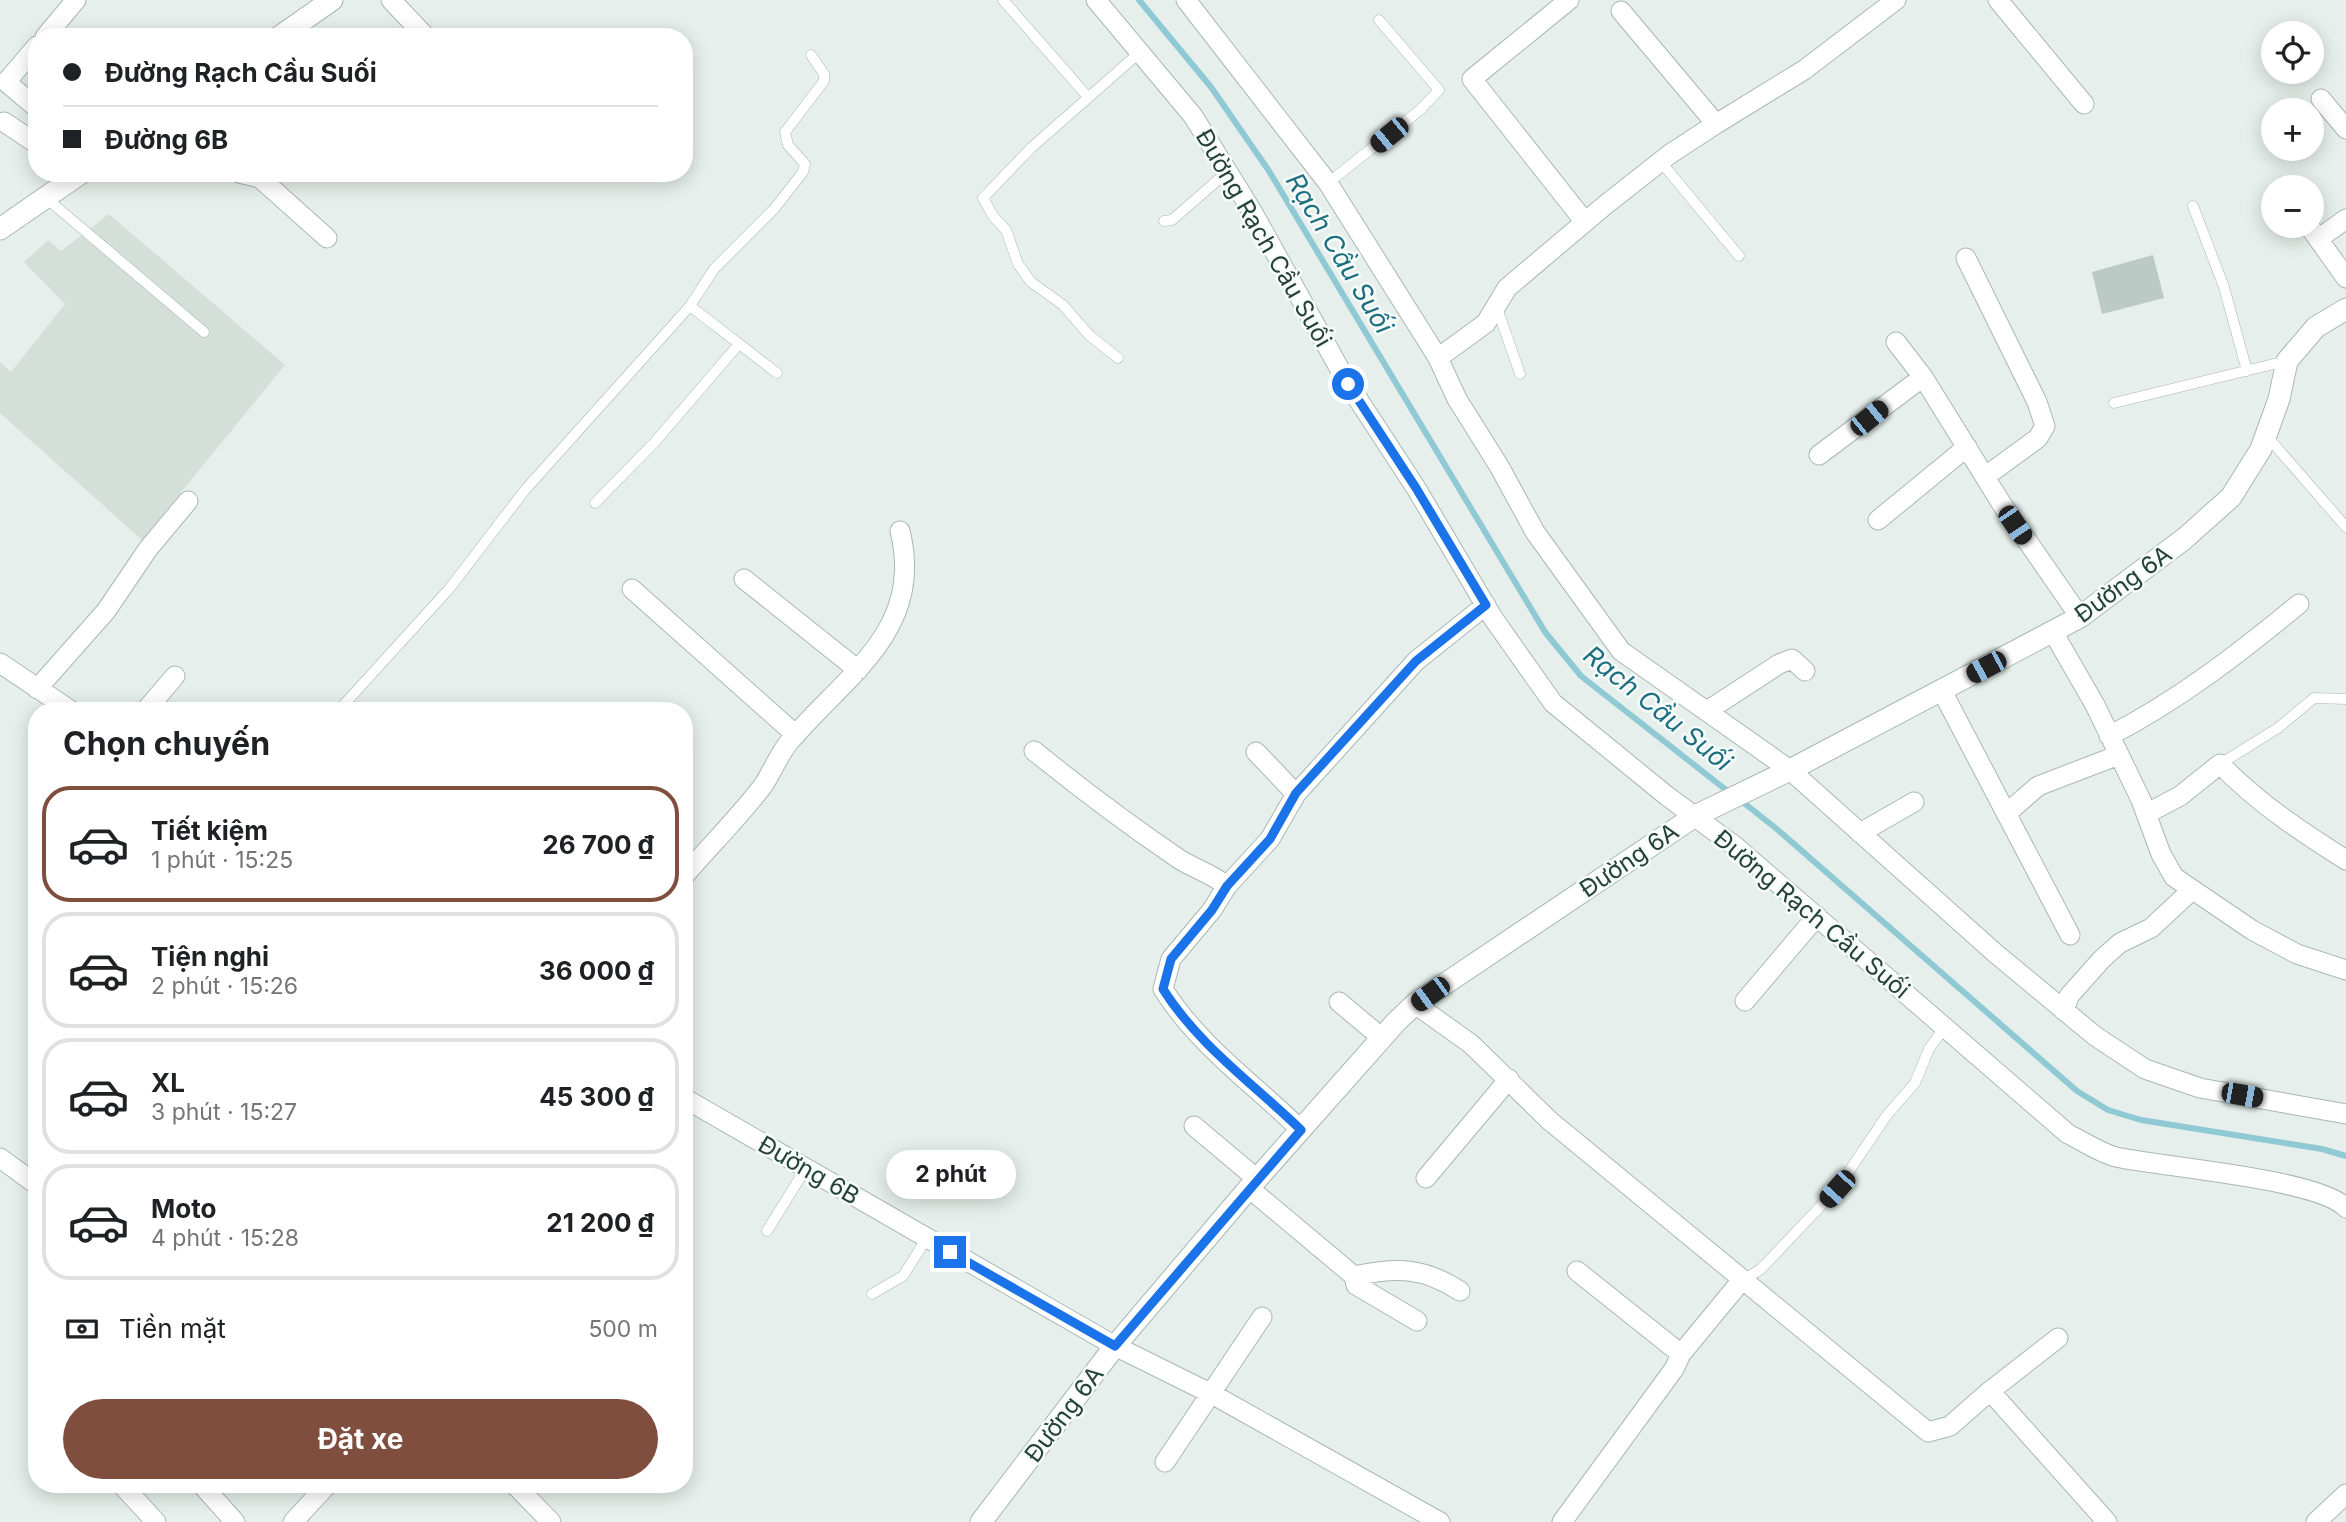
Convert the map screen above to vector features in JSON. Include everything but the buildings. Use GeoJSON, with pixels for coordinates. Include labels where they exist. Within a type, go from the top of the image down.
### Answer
{"type":"FeatureCollection","features":[{"type":"Feature","properties":{"kind":"street"},"geometry":{"type":"LineString","coordinates":[[53,28],[76,0]]}},
{"type":"Feature","properties":{"kind":"street"},"geometry":{"type":"LineString","coordinates":[[292,28],[332,0]]}},
{"type":"Feature","properties":{"kind":"street"},"geometry":{"type":"LineString","coordinates":[[391,0],[417,28]]}},
{"type":"Feature","properties":{"kind":"street","name":"Đường Rạch Cầu Suối"},"geometry":{"type":"LineString","coordinates":[[1096,0],[1193,116],[1348,384],[1416,488],[1519,659],[1553,703],[1700,814],[2068,1134],[2114,1157],[2187,1166],[2301,1189],[2340,1202],[2346,1208]]}},
{"type":"Feature","properties":{"kind":"street"},"geometry":{"type":"LineString","coordinates":[[1186,0],[1328,183],[1438,358],[1457,399],[1499,466],[1535,532],[1621,651],[1707,711],[1786,772],[2064,1011],[2145,1069],[2200,1088],[2346,1114]]}},
{"type":"Feature","properties":{"kind":"street"},"geometry":{"type":"LineString","coordinates":[[1569,0],[1472,79],[1585,222]]}},
{"type":"Feature","properties":{"kind":"street"},"geometry":{"type":"LineString","coordinates":[[1438,358],[1486,323],[1507,288],[1661,162],[1716,124],[1804,70],[1896,0]]}},
{"type":"Feature","properties":{"kind":"street"},"geometry":{"type":"LineString","coordinates":[[1998,0],[2084,104]]}},
{"type":"Feature","properties":{"kind":"street"},"geometry":{"type":"LineString","coordinates":[[1621,11],[1716,124]]}},
{"type":"Feature","properties":{"kind":"street"},"geometry":{"type":"LineString","coordinates":[[28,55],[3,79],[28,100]]}},
{"type":"Feature","properties":{"kind":"street"},"geometry":{"type":"LineString","coordinates":[[2324,103],[2346,129]]}},
{"type":"Feature","properties":{"kind":"street"},"geometry":{"type":"LineString","coordinates":[[4,122],[28,138]]}},
{"type":"Feature","properties":{"kind":"street"},"geometry":{"type":"LineString","coordinates":[[0,229],[66,182]]}},
{"type":"Feature","properties":{"kind":"street"},"geometry":{"type":"LineString","coordinates":[[264,182],[327,238]]}},
{"type":"Feature","properties":{"kind":"street"},"geometry":{"type":"LineString","coordinates":[[2324,228],[2346,219]]}},
{"type":"Feature","properties":{"kind":"street"},"geometry":{"type":"LineString","coordinates":[[2318,238],[2346,276]]}},
{"type":"Feature","properties":{"kind":"street"},"geometry":{"type":"LineString","coordinates":[[1966,258],[2037,402],[2045,426],[2038,438],[1986,476]]}},
{"type":"Feature","properties":{"kind":"street","name":"Đường 6A"},"geometry":{"type":"LineString","coordinates":[[981,1522],[1115,1346],[1253,1183],[1415,1004],[1700,814],[1786,772],[2080,617],[2184,539],[2231,497],[2266,435],[2279,399],[2287,361],[2316,327],[2346,309]]}},
{"type":"Feature","properties":{"kind":"street"},"geometry":{"type":"LineString","coordinates":[[1896,342],[1923,377],[2003,506],[2080,617]]}},
{"type":"Feature","properties":{"kind":"street"},"geometry":{"type":"LineString","coordinates":[[1819,455],[1923,377]]}},
{"type":"Feature","properties":{"kind":"street"},"geometry":{"type":"LineString","coordinates":[[1878,520],[1967,447]]}},
{"type":"Feature","properties":{"kind":"street"},"geometry":{"type":"LineString","coordinates":[[37,689],[106,611],[148,549],[188,501]]}},
{"type":"Feature","properties":{"kind":"street"},"geometry":{"type":"LineString","coordinates":[[693,866],[764,785],[796,735],[884,640],[895,616],[907,561],[900,531]]}},
{"type":"Feature","properties":{"kind":"street"},"geometry":{"type":"LineString","coordinates":[[744,579],[858,670]]}},
{"type":"Feature","properties":{"kind":"street"},"geometry":{"type":"LineString","coordinates":[[632,589],[796,735]]}},
{"type":"Feature","properties":{"kind":"street"},"geometry":{"type":"LineString","coordinates":[[2109,736],[2147,717],[2221,668],[2298,604]]}},
{"type":"Feature","properties":{"kind":"street"},"geometry":{"type":"LineString","coordinates":[[1301,1130],[1204,1041],[1163,989],[1171,959],[1212,910],[1227,886],[1270,839],[1296,793],[1416,661],[1486,605]]}},
{"type":"Feature","properties":{"kind":"street"},"geometry":{"type":"LineString","coordinates":[[2053,632],[2119,755],[2174,877],[2252,930],[2297,954],[2346,970]]}},
{"type":"Feature","properties":{"kind":"street"},"geometry":{"type":"LineString","coordinates":[[1707,711],[1779,664],[1792,659],[1805,671]]}},
{"type":"Feature","properties":{"kind":"street"},"geometry":{"type":"LineString","coordinates":[[0,663],[57,702]]}},
{"type":"Feature","properties":{"kind":"street"},"geometry":{"type":"LineString","coordinates":[[153,702],[175,676]]}},
{"type":"Feature","properties":{"kind":"street"},"geometry":{"type":"LineString","coordinates":[[1942,691],[2070,935]]}},
{"type":"Feature","properties":{"kind":"street"},"geometry":{"type":"LineString","coordinates":[[1034,751],[1107,810],[1193,868],[1215,876],[1227,886]]}},
{"type":"Feature","properties":{"kind":"street"},"geometry":{"type":"LineString","coordinates":[[1256,752],[1296,793]]}},
{"type":"Feature","properties":{"kind":"street"},"geometry":{"type":"LineString","coordinates":[[2006,814],[2038,786],[2119,755]]}},
{"type":"Feature","properties":{"kind":"street"},"geometry":{"type":"LineString","coordinates":[[2146,814],[2180,796],[2220,764],[2247,792],[2292,825],[2345,856]]}},
{"type":"Feature","properties":{"kind":"street"},"geometry":{"type":"LineString","coordinates":[[1860,833],[1914,802]]}},
{"type":"Feature","properties":{"kind":"street"},"geometry":{"type":"LineString","coordinates":[[2064,1011],[2070,996],[2102,959],[2120,943],[2151,928],[2192,890]]}},
{"type":"Feature","properties":{"kind":"street"},"geometry":{"type":"LineString","coordinates":[[1745,1001],[1817,916]]}},
{"type":"Feature","properties":{"kind":"street"},"geometry":{"type":"LineString","coordinates":[[1339,1002],[1382,1038]]}},
{"type":"Feature","properties":{"kind":"street"},"geometry":{"type":"LineString","coordinates":[[1415,1004],[1471,1044],[1550,1121],[1928,1432],[1950,1426],[1990,1391],[2059,1338]]}},
{"type":"Feature","properties":{"kind":"street"},"geometry":{"type":"LineString","coordinates":[[1426,1178],[1509,1079]]}},
{"type":"Feature","properties":{"kind":"street","name":"Đường 6B"},"geometry":{"type":"LineString","coordinates":[[693,1103],[1115,1346],[1212,1394],[1440,1522]]}},
{"type":"Feature","properties":{"kind":"street"},"geometry":{"type":"LineString","coordinates":[[1194,1126],[1354,1276],[1356,1285],[1417,1321]]}},
{"type":"Feature","properties":{"kind":"street"},"geometry":{"type":"LineString","coordinates":[[0,1158],[28,1178]]}},
{"type":"Feature","properties":{"kind":"street"},"geometry":{"type":"LineString","coordinates":[[1354,1276],[1400,1269],[1438,1276],[1460,1291]]}},
{"type":"Feature","properties":{"kind":"street"},"geometry":{"type":"LineString","coordinates":[[1577,1271],[1681,1354]]}},
{"type":"Feature","properties":{"kind":"street"},"geometry":{"type":"LineString","coordinates":[[1562,1522],[1674,1369],[1681,1354],[1742,1280]]}},
{"type":"Feature","properties":{"kind":"street"},"geometry":{"type":"LineString","coordinates":[[1165,1462],[1262,1317]]}},
{"type":"Feature","properties":{"kind":"street"},"geometry":{"type":"LineString","coordinates":[[1990,1391],[2107,1522]]}},
{"type":"Feature","properties":{"kind":"street"},"geometry":{"type":"LineString","coordinates":[[129,1493],[156,1522]]}},
{"type":"Feature","properties":{"kind":"street"},"geometry":{"type":"LineString","coordinates":[[209,1493],[236,1522]]}},
{"type":"Feature","properties":{"kind":"street"},"geometry":{"type":"LineString","coordinates":[[293,1522],[320,1493]]}},
{"type":"Feature","properties":{"kind":"street"},"geometry":{"type":"LineString","coordinates":[[523,1493],[551,1522]]}},
{"type":"Feature","properties":{"kind":"street"},"geometry":{"type":"LineString","coordinates":[[2316,1522],[2346,1494]]}},
{"type":"Feature","properties":{"kind":"lane"},"geometry":{"type":"LineString","coordinates":[[1003,0],[1088,97]]}},
{"type":"Feature","properties":{"kind":"lane"},"geometry":{"type":"LineString","coordinates":[[1328,183],[1420,110],[1439,90],[1379,20]]}},
{"type":"Feature","properties":{"kind":"lane"},"geometry":{"type":"LineString","coordinates":[[1118,358],[1089,335],[1063,305],[1031,282],[1018,264],[1006,230],[993,216],[983,198],[1031,148],[1139,53]]}},
{"type":"Feature","properties":{"kind":"lane"},"geometry":{"type":"LineString","coordinates":[[346,702],[449,589],[524,491],[690,306],[714,269],[774,209],[803,172],[805,164],[788,145],[785,132],[824,81],[824,74],[811,55]]}},
{"type":"Feature","properties":{"kind":"lane"},"geometry":{"type":"LineString","coordinates":[[1661,162],[1739,256]]}},
{"type":"Feature","properties":{"kind":"lane"},"geometry":{"type":"LineString","coordinates":[[1164,221],[1172,220],[1227,172]]}},
{"type":"Feature","properties":{"kind":"lane"},"geometry":{"type":"LineString","coordinates":[[46,197],[204,332]]}},
{"type":"Feature","properties":{"kind":"lane"},"geometry":{"type":"LineString","coordinates":[[2193,206],[2224,287],[2247,371]]}},
{"type":"Feature","properties":{"kind":"lane"},"geometry":{"type":"LineString","coordinates":[[690,306],[777,373]]}},
{"type":"Feature","properties":{"kind":"lane"},"geometry":{"type":"LineString","coordinates":[[1497,308],[1520,373]]}},
{"type":"Feature","properties":{"kind":"lane"},"geometry":{"type":"LineString","coordinates":[[595,503],[654,443],[739,344]]}},
{"type":"Feature","properties":{"kind":"lane"},"geometry":{"type":"LineString","coordinates":[[2114,403],[2287,361]]}},
{"type":"Feature","properties":{"kind":"lane"},"geometry":{"type":"LineString","coordinates":[[2266,435],[2346,527]]}},
{"type":"Feature","properties":{"kind":"lane"},"geometry":{"type":"LineString","coordinates":[[2220,764],[2278,728],[2314,698],[2346,699]]}},
{"type":"Feature","properties":{"kind":"lane"},"geometry":{"type":"LineString","coordinates":[[1742,1280],[1761,1269],[1837,1189],[1882,1123],[1915,1083],[1929,1049],[1944,1028]]}},
{"type":"Feature","properties":{"kind":"lane"},"geometry":{"type":"LineString","coordinates":[[767,1231],[806,1168]]}},
{"type":"Feature","properties":{"kind":"lane"},"geometry":{"type":"LineString","coordinates":[[872,1294],[903,1276],[927,1238]]}},
{"type":"Feature","properties":{"kind":"shaded area"},"geometry":{"type":"Polygon","coordinates":[[[109,214],[285,365],[142,540],[0,413],[0,362],[11,372],[65,304],[24,262],[48,240],[61,251],[109,214]]]}},
{"type":"Feature","properties":{"kind":"waterway","name":"Rạch Cầu Suối"},"geometry":{"type":"LineString","coordinates":[[1139,0],[1211,87],[1269,171],[1545,632],[1581,676],[1730,793]]}},
{"type":"Feature","properties":{"kind":"waterway","name":"Rạch Cầu Suối"},"geometry":{"type":"LineString","coordinates":[[1739,799],[2077,1091],[2108,1110],[2141,1120],[2322,1149],[2346,1156]]}},
{"type":"Feature","properties":{"kind":"route"},"geometry":{"type":"LineString","coordinates":[[950,1252],[1115,1346],[1301,1130],[1204,1041],[1175,1008],[1163,989],[1171,959],[1212,910],[1227,886],[1270,839],[1296,793],[1385,692],[1416,661],[1486,605],[1416,488],[1348,384]]}}]}
